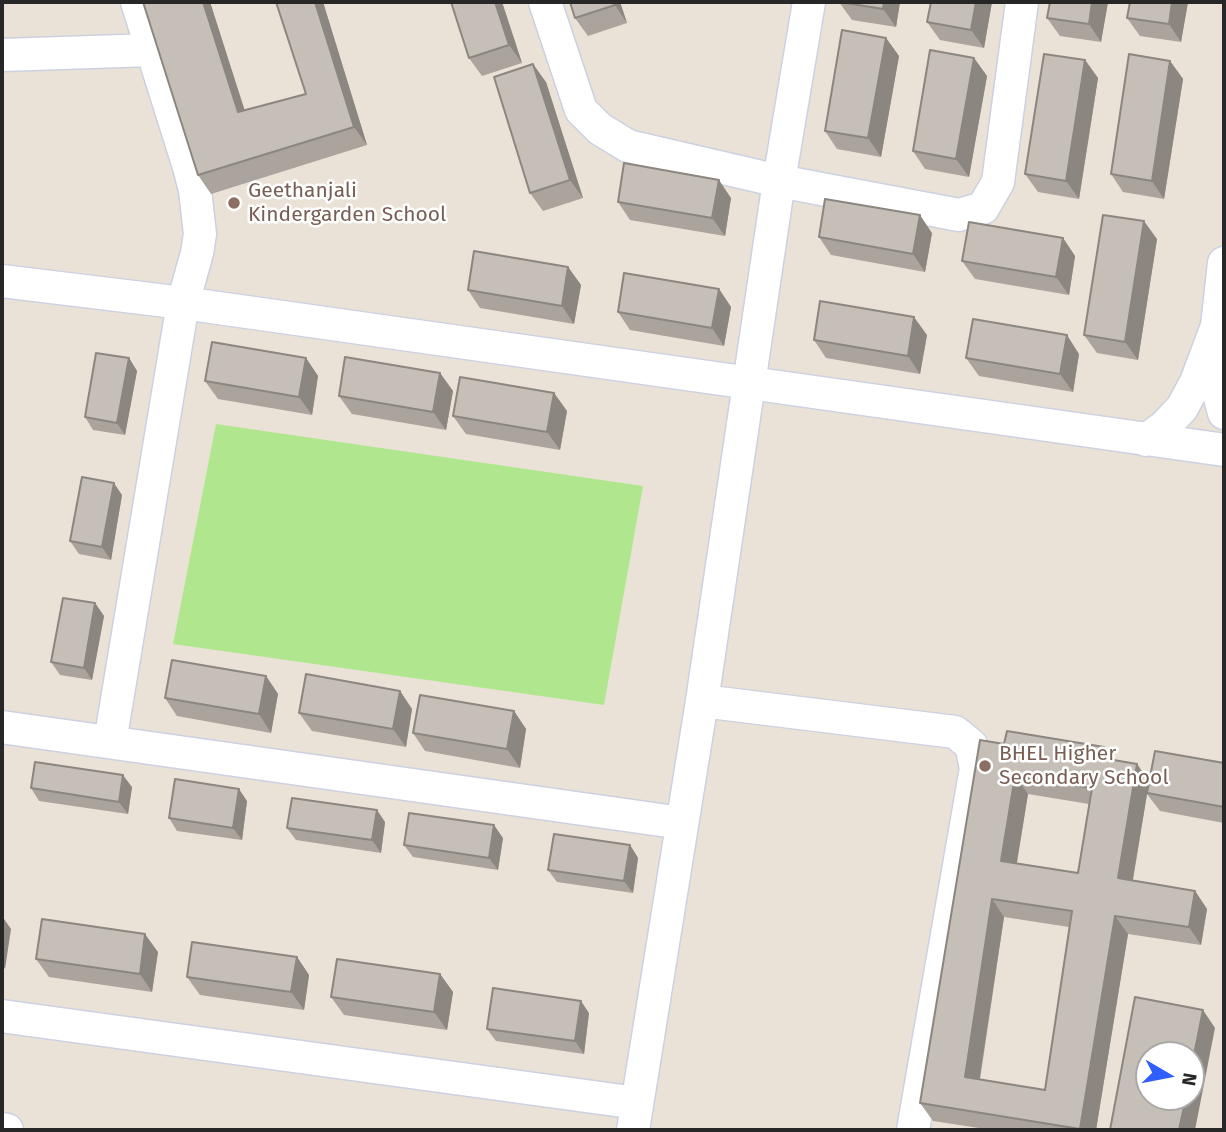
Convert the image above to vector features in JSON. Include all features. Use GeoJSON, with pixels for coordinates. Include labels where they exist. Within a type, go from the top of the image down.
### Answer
{"type":"FeatureCollection","features":[{"type":"Feature","properties":{"kind":"street"},"geometry":{"type":"LineString","coordinates":[[110,742],[183,303],[200,234],[190,167],[137,2]]}},
{"type":"Feature","properties":{"kind":"street"},"geometry":{"type":"LineString","coordinates":[[545,2],[581,110],[600,129],[628,146],[779,181],[959,215],[983,208],[998,182],[1022,2]]}},
{"type":"Feature","properties":{"kind":"street"},"geometry":{"type":"LineString","coordinates":[[2,1016],[635,1116],[702,701],[779,181],[809,2]]}},
{"type":"Feature","properties":{"kind":"street"},"geometry":{"type":"LineString","coordinates":[[2,55],[152,50]]}},
{"type":"Feature","properties":{"kind":"street"},"geometry":{"type":"LineString","coordinates":[[1224,263],[1217,326],[1216,383],[1224,413]]}},
{"type":"Feature","properties":{"kind":"street"},"geometry":{"type":"LineString","coordinates":[[2,281],[183,303],[1224,450]]}},
{"type":"Feature","properties":{"kind":"street"},"geometry":{"type":"LineString","coordinates":[[1146,440],[1164,427],[1182,408],[1196,382],[1217,326]]}},
{"type":"Feature","properties":{"kind":"street"},"geometry":{"type":"LineString","coordinates":[[702,701],[955,732],[971,745],[976,768],[913,1130]]}},
{"type":"Feature","properties":{"kind":"street"},"geometry":{"type":"LineString","coordinates":[[2,727],[682,823]]}},
{"type":"Feature","properties":{"kind":"street"},"geometry":{"type":"LineString","coordinates":[[2,1129],[7,1130]]}},
{"type":"Feature","properties":{"kind":"green space"},"geometry":{"type":"Polygon","coordinates":[[[216,424],[643,486],[604,705],[173,644],[216,424]]]}},
{"type":"Feature","properties":{"kind":"building"},"geometry":{"type":"Polygon","coordinates":[[[143,2],[203,2],[238,112],[306,94],[276,2],[315,2],[354,127],[198,175],[143,2]]]}},
{"type":"Feature","properties":{"kind":"building"},"geometry":{"type":"Polygon","coordinates":[[[451,2],[495,2],[509,45],[469,58],[451,2]]]}},
{"type":"Feature","properties":{"kind":"building"},"geometry":{"type":"Polygon","coordinates":[[[570,2],[613,2],[615,5],[575,18],[570,2]]]}},
{"type":"Feature","properties":{"kind":"building"},"geometry":{"type":"Polygon","coordinates":[[[840,2],[884,2],[883,9],[840,2]]]}},
{"type":"Feature","properties":{"kind":"building"},"geometry":{"type":"Polygon","coordinates":[[[931,2],[976,2],[971,30],[927,22],[931,2]]]}},
{"type":"Feature","properties":{"kind":"building"},"geometry":{"type":"Polygon","coordinates":[[[1050,2],[1092,2],[1089,24],[1047,18],[1050,2]]]}},
{"type":"Feature","properties":{"kind":"building"},"geometry":{"type":"Polygon","coordinates":[[[1130,2],[1172,2],[1169,24],[1127,18],[1130,2]]]}},
{"type":"Feature","properties":{"kind":"building"},"geometry":{"type":"Polygon","coordinates":[[[842,30],[886,38],[868,138],[825,131],[842,30]]]}},
{"type":"Feature","properties":{"kind":"building"},"geometry":{"type":"Polygon","coordinates":[[[930,50],[974,58],[956,159],[913,151],[930,50]]]}},
{"type":"Feature","properties":{"kind":"building"},"geometry":{"type":"Polygon","coordinates":[[[1044,54],[1085,60],[1066,181],[1025,174],[1044,54]]]}},
{"type":"Feature","properties":{"kind":"building"},"geometry":{"type":"Polygon","coordinates":[[[1129,54],[1170,61],[1152,181],[1111,174],[1129,54]]]}},
{"type":"Feature","properties":{"kind":"building"},"geometry":{"type":"Polygon","coordinates":[[[533,64],[570,180],[530,193],[494,77],[533,64]]]}},
{"type":"Feature","properties":{"kind":"building"},"geometry":{"type":"Polygon","coordinates":[[[624,163],[719,180],[712,218],[618,202],[624,163]]]}},
{"type":"Feature","properties":{"kind":"building"},"geometry":{"type":"Polygon","coordinates":[[[825,199],[920,215],[913,254],[819,237],[825,199]]]}},
{"type":"Feature","properties":{"kind":"building"},"geometry":{"type":"Polygon","coordinates":[[[1103,215],[1144,221],[1125,342],[1084,335],[1103,215]]]}},
{"type":"Feature","properties":{"kind":"building"},"geometry":{"type":"Polygon","coordinates":[[[969,222],[1063,238],[1056,277],[962,261],[969,222]]]}},
{"type":"Feature","properties":{"kind":"building"},"geometry":{"type":"Polygon","coordinates":[[[474,251],[568,267],[562,306],[468,290],[474,251]]]}},
{"type":"Feature","properties":{"kind":"building"},"geometry":{"type":"Polygon","coordinates":[[[624,273],[719,289],[712,328],[618,312],[624,273]]]}},
{"type":"Feature","properties":{"kind":"building"},"geometry":{"type":"Polygon","coordinates":[[[820,301],[914,317],[908,356],[814,340],[820,301]]]}},
{"type":"Feature","properties":{"kind":"building"},"geometry":{"type":"Polygon","coordinates":[[[973,319],[1067,335],[1060,374],[966,358],[973,319]]]}},
{"type":"Feature","properties":{"kind":"building"},"geometry":{"type":"Polygon","coordinates":[[[212,342],[306,358],[299,397],[205,381],[212,342]]]}},
{"type":"Feature","properties":{"kind":"building"},"geometry":{"type":"Polygon","coordinates":[[[96,353],[129,358],[117,423],[85,417],[96,353]]]}},
{"type":"Feature","properties":{"kind":"building"},"geometry":{"type":"Polygon","coordinates":[[[345,357],[440,373],[433,412],[339,396],[345,357]]]}},
{"type":"Feature","properties":{"kind":"building"},"geometry":{"type":"Polygon","coordinates":[[[460,377],[554,393],[547,432],[453,416],[460,377]]]}},
{"type":"Feature","properties":{"kind":"building"},"geometry":{"type":"Polygon","coordinates":[[[82,477],[114,483],[102,547],[70,541],[82,477]]]}},
{"type":"Feature","properties":{"kind":"building"},"geometry":{"type":"Polygon","coordinates":[[[63,598],[95,603],[84,668],[51,662],[63,598]]]}},
{"type":"Feature","properties":{"kind":"building"},"geometry":{"type":"Polygon","coordinates":[[[172,660],[266,676],[259,714],[165,698],[172,660]]]}},
{"type":"Feature","properties":{"kind":"building"},"geometry":{"type":"Polygon","coordinates":[[[306,674],[400,691],[393,729],[299,713],[306,674]]]}},
{"type":"Feature","properties":{"kind":"building"},"geometry":{"type":"Polygon","coordinates":[[[420,695],[514,711],[507,749],[413,733],[420,695]]]}},
{"type":"Feature","properties":{"kind":"building"},"geometry":{"type":"Polygon","coordinates":[[[1007,731],[1104,747],[1102,758],[1137,764],[1118,878],[1195,891],[1189,927],[1115,916],[1080,1129],[920,1103],[980,740],[1004,744],[1007,731]],[[1015,776],[1001,861],[1078,873],[1092,788],[1015,776]],[[992,899],[965,1077],[1045,1090],[1072,911],[992,899]]]}},
{"type":"Feature","properties":{"kind":"building"},"geometry":{"type":"Polygon","coordinates":[[[1155,751],[1224,763],[1224,807],[1147,793],[1155,751]]]}},
{"type":"Feature","properties":{"kind":"building"},"geometry":{"type":"Polygon","coordinates":[[[35,762],[123,775],[119,802],[31,788],[35,762]]]}},
{"type":"Feature","properties":{"kind":"building"},"geometry":{"type":"Polygon","coordinates":[[[175,779],[239,789],[233,828],[169,818],[175,779]]]}},
{"type":"Feature","properties":{"kind":"building"},"geometry":{"type":"Polygon","coordinates":[[[292,798],[377,810],[372,840],[287,828],[292,798]]]}},
{"type":"Feature","properties":{"kind":"building"},"geometry":{"type":"Polygon","coordinates":[[[409,813],[494,825],[489,858],[404,845],[409,813]]]}},
{"type":"Feature","properties":{"kind":"building"},"geometry":{"type":"Polygon","coordinates":[[[554,834],[630,845],[624,881],[548,870],[554,834]]]}},
{"type":"Feature","properties":{"kind":"building"},"geometry":{"type":"Polygon","coordinates":[[[42,919],[145,934],[140,974],[36,959],[42,919]]]}},
{"type":"Feature","properties":{"kind":"building"},"geometry":{"type":"Polygon","coordinates":[[[192,942],[297,957],[291,992],[187,977],[192,942]]]}},
{"type":"Feature","properties":{"kind":"building"},"geometry":{"type":"Polygon","coordinates":[[[337,959],[440,974],[434,1012],[331,997],[337,959]]]}},
{"type":"Feature","properties":{"kind":"building"},"geometry":{"type":"Polygon","coordinates":[[[493,988],[581,1001],[575,1041],[487,1029],[493,988]]]}},
{"type":"Feature","properties":{"kind":"building"},"geometry":{"type":"Polygon","coordinates":[[[1135,997],[1203,1010],[1197,1041],[1135,1041],[1135,1111],[1183,1111],[1179,1130],[1110,1130],[1135,997]]]}},
{"type":"Feature","properties":{"kind":"place","name":"Geethanjali Kindergarden School"},"geometry":{"type":"Point","coordinates":[234,203]}},
{"type":"Feature","properties":{"kind":"place","name":"BHEL Higher Secondary School"},"geometry":{"type":"Point","coordinates":[985,766]}}]}
